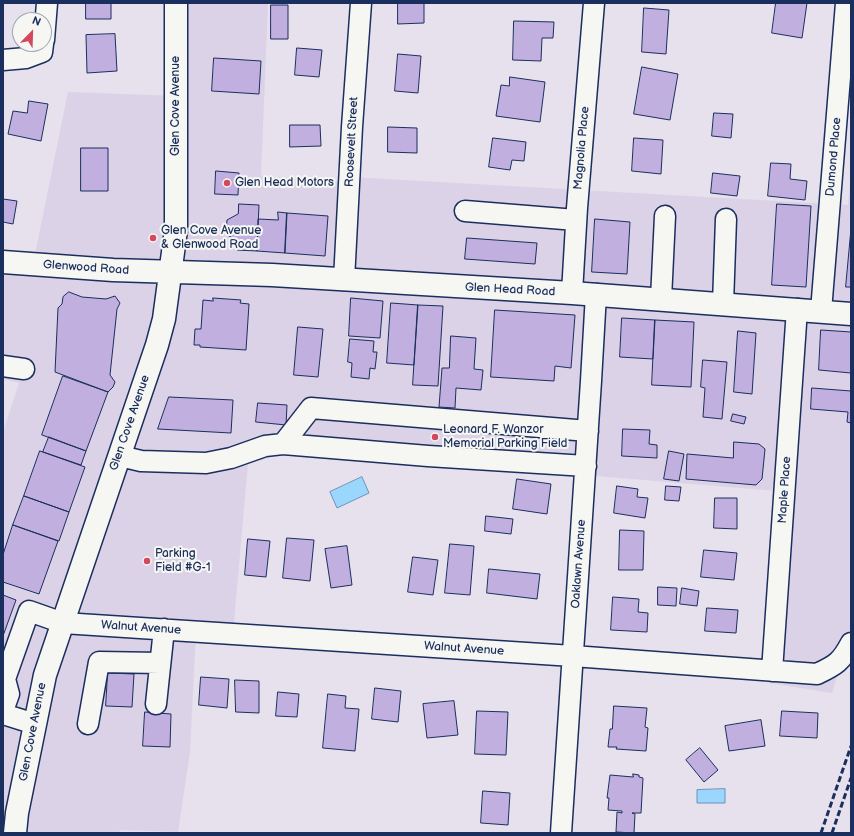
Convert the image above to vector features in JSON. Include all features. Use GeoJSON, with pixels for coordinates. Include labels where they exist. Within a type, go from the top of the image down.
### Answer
{"type":"FeatureCollection","features":[{"type":"Feature","properties":{"kind":"main road","name":"Glen Cove Avenue"},"geometry":{"type":"LineString","coordinates":[[15,833],[17,813],[45,675],[120,456],[157,345],[164,319],[176,230],[176,3]]}},
{"type":"Feature","properties":{"kind":"main road","name":"Glenwood Road"},"geometry":{"type":"LineString","coordinates":[[3,262],[113,270],[170,272]]}},
{"type":"Feature","properties":{"kind":"main road","name":"Glen Head Road"},"geometry":{"type":"LineString","coordinates":[[170,272],[272,276],[596,294],[851,314]]}},
{"type":"Feature","properties":{"kind":"street","name":"Roosevelt Street"},"geometry":{"type":"LineString","coordinates":[[344,280],[352,127],[362,3]]}},
{"type":"Feature","properties":{"kind":"street","name":"Magnolia Place"},"geometry":{"type":"LineString","coordinates":[[572,293],[576,220],[594,3]]}},
{"type":"Feature","properties":{"kind":"street","name":"Dumond Place"},"geometry":{"type":"LineString","coordinates":[[821,311],[846,3]]}},
{"type":"Feature","properties":{"kind":"street"},"geometry":{"type":"LineString","coordinates":[[3,60],[26,58],[42,52]]}},
{"type":"Feature","properties":{"kind":"street"},"geometry":{"type":"LineString","coordinates":[[465,211],[576,220]]}},
{"type":"Feature","properties":{"kind":"street"},"geometry":{"type":"LineString","coordinates":[[661,299],[665,216]]}},
{"type":"Feature","properties":{"kind":"street"},"geometry":{"type":"LineString","coordinates":[[723,304],[726,219]]}},
{"type":"Feature","properties":{"kind":"street","name":"Oaklawn Avenue"},"geometry":{"type":"LineString","coordinates":[[561,833],[596,294]]}},
{"type":"Feature","properties":{"kind":"street","name":"Maple Place"},"geometry":{"type":"LineString","coordinates":[[772,671],[797,309]]}},
{"type":"Feature","properties":{"kind":"street"},"geometry":{"type":"LineString","coordinates":[[3,366],[24,369]]}},
{"type":"Feature","properties":{"kind":"street"},"geometry":{"type":"LineString","coordinates":[[283,444],[311,408],[588,431]]}},
{"type":"Feature","properties":{"kind":"street"},"geometry":{"type":"LineString","coordinates":[[120,456],[141,461],[206,463],[231,458],[265,446],[283,444],[428,456],[586,466]]}},
{"type":"Feature","properties":{"kind":"street","name":"Walnut Avenue"},"geometry":{"type":"LineString","coordinates":[[3,713],[9,694],[5,679],[29,611],[63,623],[573,656],[817,674],[836,666],[851,643]]}},
{"type":"Feature","properties":{"kind":"street"},"geometry":{"type":"LineString","coordinates":[[156,704],[164,630]]}},
{"type":"Feature","properties":{"kind":"street"},"geometry":{"type":"LineString","coordinates":[[88,724],[99,662],[160,663]]}},
{"type":"Feature","properties":{"kind":"street"},"geometry":{"type":"LineString","coordinates":[[3,713],[35,724]]}},
{"type":"Feature","properties":{"kind":"shaded area"},"geometry":{"type":"Polygon","coordinates":[[[177,3],[268,3],[261,176],[349,182],[350,177],[848,205],[851,170],[851,629],[832,693],[769,683],[789,492],[292,451],[248,464],[233,633],[196,631],[190,752],[178,832],[120,830],[119,833],[3,833],[3,432],[19,383],[3,379],[3,262],[33,264],[68,92],[177,96],[177,3]]]}},
{"type":"Feature","properties":{"kind":"water"},"geometry":{"type":"Polygon","coordinates":[[[362,477],[369,493],[337,508],[330,492],[362,477]]]}},
{"type":"Feature","properties":{"kind":"water"},"geometry":{"type":"Polygon","coordinates":[[[725,789],[725,803],[697,803],[697,790],[725,789]]]}},
{"type":"Feature","properties":{"kind":"building"},"geometry":{"type":"Polygon","coordinates":[[[86,3],[111,3],[111,19],[86,19],[86,3]]]}},
{"type":"Feature","properties":{"kind":"building"},"geometry":{"type":"Polygon","coordinates":[[[398,3],[424,3],[424,23],[398,24],[398,3]]]}},
{"type":"Feature","properties":{"kind":"building"},"geometry":{"type":"Polygon","coordinates":[[[776,3],[807,3],[802,38],[772,33],[776,3]]]}},
{"type":"Feature","properties":{"kind":"building"},"geometry":{"type":"Polygon","coordinates":[[[271,5],[288,5],[288,39],[271,39],[271,5]]]}},
{"type":"Feature","properties":{"kind":"building"},"geometry":{"type":"Polygon","coordinates":[[[644,8],[669,10],[666,54],[642,52],[644,8]]]}},
{"type":"Feature","properties":{"kind":"building"},"geometry":{"type":"Polygon","coordinates":[[[514,21],[554,22],[553,38],[542,38],[541,61],[513,60],[514,21]]]}},
{"type":"Feature","properties":{"kind":"building"},"geometry":{"type":"Polygon","coordinates":[[[115,34],[117,71],[87,73],[86,35],[115,34]]]}},
{"type":"Feature","properties":{"kind":"building"},"geometry":{"type":"Polygon","coordinates":[[[297,48],[322,50],[319,77],[295,75],[297,48]]]}},
{"type":"Feature","properties":{"kind":"building"},"geometry":{"type":"Polygon","coordinates":[[[398,54],[421,56],[418,93],[395,91],[398,54]]]}},
{"type":"Feature","properties":{"kind":"building"},"geometry":{"type":"Polygon","coordinates":[[[214,58],[261,61],[259,94],[212,91],[214,58]]]}},
{"type":"Feature","properties":{"kind":"building"},"geometry":{"type":"Polygon","coordinates":[[[642,67],[678,74],[670,120],[634,114],[642,67]]]}},
{"type":"Feature","properties":{"kind":"building"},"geometry":{"type":"Polygon","coordinates":[[[510,77],[545,82],[540,122],[496,116],[501,85],[509,86],[510,77]]]}},
{"type":"Feature","properties":{"kind":"building"},"geometry":{"type":"Polygon","coordinates":[[[29,101],[48,104],[41,141],[8,134],[13,111],[27,113],[29,101]]]}},
{"type":"Feature","properties":{"kind":"building"},"geometry":{"type":"Polygon","coordinates":[[[714,113],[733,114],[731,138],[712,136],[714,113]]]}},
{"type":"Feature","properties":{"kind":"building"},"geometry":{"type":"Polygon","coordinates":[[[290,125],[320,125],[321,146],[290,147],[290,125]]]}},
{"type":"Feature","properties":{"kind":"building"},"geometry":{"type":"Polygon","coordinates":[[[388,127],[417,128],[417,153],[388,152],[388,127]]]}},
{"type":"Feature","properties":{"kind":"building"},"geometry":{"type":"Polygon","coordinates":[[[493,138],[526,142],[524,161],[512,160],[510,170],[489,167],[493,138]]]}},
{"type":"Feature","properties":{"kind":"building"},"geometry":{"type":"Polygon","coordinates":[[[634,138],[663,140],[661,174],[632,171],[634,138]]]}},
{"type":"Feature","properties":{"kind":"building"},"geometry":{"type":"Polygon","coordinates":[[[81,148],[108,148],[108,191],[81,191],[81,148]]]}},
{"type":"Feature","properties":{"kind":"building"},"geometry":{"type":"Polygon","coordinates":[[[771,163],[791,164],[790,179],[807,181],[805,200],[768,196],[771,163]]]}},
{"type":"Feature","properties":{"kind":"building"},"geometry":{"type":"Polygon","coordinates":[[[216,171],[239,173],[238,195],[215,194],[216,171]]]}},
{"type":"Feature","properties":{"kind":"building"},"geometry":{"type":"Polygon","coordinates":[[[713,173],[740,176],[737,196],[711,193],[713,173]]]}},
{"type":"Feature","properties":{"kind":"building"},"geometry":{"type":"Polygon","coordinates":[[[3,199],[17,201],[13,224],[3,222],[3,199]]]}},
{"type":"Feature","properties":{"kind":"building"},"geometry":{"type":"Polygon","coordinates":[[[239,204],[259,205],[257,251],[237,250],[237,241],[226,234],[227,220],[238,214],[239,204]]]}},
{"type":"Feature","properties":{"kind":"building"},"geometry":{"type":"Polygon","coordinates":[[[777,204],[811,206],[806,287],[772,285],[777,204]]]}},
{"type":"Feature","properties":{"kind":"building"},"geometry":{"type":"Polygon","coordinates":[[[278,212],[287,213],[285,253],[257,251],[258,219],[278,220],[278,212]]]}},
{"type":"Feature","properties":{"kind":"building"},"geometry":{"type":"Polygon","coordinates":[[[287,213],[328,216],[325,256],[285,253],[287,213]]]}},
{"type":"Feature","properties":{"kind":"building"},"geometry":{"type":"Polygon","coordinates":[[[595,219],[630,222],[627,274],[592,272],[595,219]]]}},
{"type":"Feature","properties":{"kind":"building"},"geometry":{"type":"Polygon","coordinates":[[[851,229],[851,287],[846,287],[851,229]]]}},
{"type":"Feature","properties":{"kind":"building"},"geometry":{"type":"Polygon","coordinates":[[[467,238],[537,243],[535,264],[465,259],[467,238]]]}},
{"type":"Feature","properties":{"kind":"building"},"geometry":{"type":"Polygon","coordinates":[[[69,292],[82,297],[106,299],[115,296],[120,303],[117,309],[110,375],[115,382],[113,387],[108,392],[55,372],[58,308],[62,304],[63,297],[69,292]]]}},
{"type":"Feature","properties":{"kind":"building"},"geometry":{"type":"Polygon","coordinates":[[[213,298],[241,300],[240,303],[249,304],[246,350],[200,347],[200,345],[194,345],[195,329],[201,329],[203,300],[213,301],[213,298]]]}},
{"type":"Feature","properties":{"kind":"building"},"geometry":{"type":"Polygon","coordinates":[[[351,298],[383,301],[380,338],[349,336],[351,298]]]}},
{"type":"Feature","properties":{"kind":"building"},"geometry":{"type":"Polygon","coordinates":[[[391,303],[418,305],[414,365],[387,363],[391,303]]]}},
{"type":"Feature","properties":{"kind":"building"},"geometry":{"type":"Polygon","coordinates":[[[418,305],[443,306],[438,386],[413,385],[418,305]]]}},
{"type":"Feature","properties":{"kind":"building"},"geometry":{"type":"Polygon","coordinates":[[[495,310],[575,315],[571,368],[555,366],[554,381],[491,377],[495,310]]]}},
{"type":"Feature","properties":{"kind":"building"},"geometry":{"type":"Polygon","coordinates":[[[622,318],[655,320],[653,359],[620,357],[622,318]]]}},
{"type":"Feature","properties":{"kind":"building"},"geometry":{"type":"Polygon","coordinates":[[[655,320],[694,322],[691,387],[652,385],[655,320]]]}},
{"type":"Feature","properties":{"kind":"building"},"geometry":{"type":"Polygon","coordinates":[[[298,327],[323,329],[318,377],[294,375],[298,327]]]}},
{"type":"Feature","properties":{"kind":"building"},"geometry":{"type":"Polygon","coordinates":[[[821,330],[851,332],[851,373],[819,370],[821,330]]]}},
{"type":"Feature","properties":{"kind":"building"},"geometry":{"type":"Polygon","coordinates":[[[738,331],[756,333],[752,394],[734,392],[738,331]]]}},
{"type":"Feature","properties":{"kind":"building"},"geometry":{"type":"Polygon","coordinates":[[[451,336],[476,338],[474,369],[483,370],[481,390],[456,388],[455,408],[439,407],[442,368],[449,368],[451,336]]]}},
{"type":"Feature","properties":{"kind":"building"},"geometry":{"type":"Polygon","coordinates":[[[350,339],[374,341],[373,352],[377,352],[375,369],[370,368],[369,379],[351,377],[352,363],[348,362],[350,339]]]}},
{"type":"Feature","properties":{"kind":"building"},"geometry":{"type":"Polygon","coordinates":[[[703,360],[727,362],[722,419],[703,417],[705,388],[701,387],[703,360]]]}},
{"type":"Feature","properties":{"kind":"building"},"geometry":{"type":"Polygon","coordinates":[[[63,376],[108,392],[86,451],[42,435],[63,376]]]}},
{"type":"Feature","properties":{"kind":"building"},"geometry":{"type":"Polygon","coordinates":[[[812,388],[851,391],[851,423],[847,422],[848,412],[811,409],[812,388]]]}},
{"type":"Feature","properties":{"kind":"building"},"geometry":{"type":"Polygon","coordinates":[[[169,397],[233,400],[231,433],[158,429],[169,397]]]}},
{"type":"Feature","properties":{"kind":"building"},"geometry":{"type":"Polygon","coordinates":[[[258,403],[287,405],[286,425],[256,422],[258,403]]]}},
{"type":"Feature","properties":{"kind":"building"},"geometry":{"type":"Polygon","coordinates":[[[733,414],[746,417],[744,424],[731,421],[733,414]]]}},
{"type":"Feature","properties":{"kind":"building"},"geometry":{"type":"Polygon","coordinates":[[[623,429],[650,430],[649,444],[657,445],[657,458],[622,456],[623,429]]]}},
{"type":"Feature","properties":{"kind":"building"},"geometry":{"type":"Polygon","coordinates":[[[49,437],[86,451],[81,465],[43,452],[49,437]]]}},
{"type":"Feature","properties":{"kind":"building"},"geometry":{"type":"Polygon","coordinates":[[[734,442],[759,444],[765,449],[762,479],[756,485],[686,479],[687,454],[733,458],[734,442]]]}},
{"type":"Feature","properties":{"kind":"building"},"geometry":{"type":"Polygon","coordinates":[[[40,451],[85,467],[69,512],[24,496],[40,451]]]}},
{"type":"Feature","properties":{"kind":"building"},"geometry":{"type":"Polygon","coordinates":[[[669,451],[684,454],[679,481],[664,479],[669,451]]]}},
{"type":"Feature","properties":{"kind":"building"},"geometry":{"type":"Polygon","coordinates":[[[517,479],[551,484],[547,514],[513,509],[517,479]]]}},
{"type":"Feature","properties":{"kind":"building"},"geometry":{"type":"Polygon","coordinates":[[[617,486],[638,489],[637,497],[648,498],[645,518],[614,513],[617,486]]]}},
{"type":"Feature","properties":{"kind":"building"},"geometry":{"type":"Polygon","coordinates":[[[666,486],[681,487],[679,501],[665,500],[666,486]]]}},
{"type":"Feature","properties":{"kind":"building"},"geometry":{"type":"Polygon","coordinates":[[[24,496],[69,512],[59,541],[13,525],[24,496]]]}},
{"type":"Feature","properties":{"kind":"building"},"geometry":{"type":"Polygon","coordinates":[[[715,498],[737,498],[737,529],[714,528],[715,498]]]}},
{"type":"Feature","properties":{"kind":"building"},"geometry":{"type":"Polygon","coordinates":[[[486,516],[513,519],[511,534],[485,531],[486,516]]]}},
{"type":"Feature","properties":{"kind":"building"},"geometry":{"type":"Polygon","coordinates":[[[13,525],[58,541],[39,594],[3,582],[3,555],[13,525]]]}},
{"type":"Feature","properties":{"kind":"building"},"geometry":{"type":"Polygon","coordinates":[[[620,530],[644,531],[643,570],[619,570],[620,530]]]}},
{"type":"Feature","properties":{"kind":"building"},"geometry":{"type":"Polygon","coordinates":[[[287,538],[314,540],[310,581],[283,578],[287,538]]]}},
{"type":"Feature","properties":{"kind":"building"},"geometry":{"type":"Polygon","coordinates":[[[248,539],[270,541],[266,577],[245,575],[248,539]]]}},
{"type":"Feature","properties":{"kind":"building"},"geometry":{"type":"Polygon","coordinates":[[[450,544],[474,546],[470,595],[445,593],[450,544]]]}},
{"type":"Feature","properties":{"kind":"building"},"geometry":{"type":"Polygon","coordinates":[[[347,546],[352,585],[331,588],[325,549],[347,546]]]}},
{"type":"Feature","properties":{"kind":"building"},"geometry":{"type":"Polygon","coordinates":[[[704,550],[737,553],[734,580],[701,577],[704,550]]]}},
{"type":"Feature","properties":{"kind":"building"},"geometry":{"type":"Polygon","coordinates":[[[413,557],[438,560],[433,595],[408,592],[413,557]]]}},
{"type":"Feature","properties":{"kind":"building"},"geometry":{"type":"Polygon","coordinates":[[[489,569],[540,574],[537,599],[487,593],[489,569]]]}},
{"type":"Feature","properties":{"kind":"building"},"geometry":{"type":"Polygon","coordinates":[[[658,587],[677,588],[676,606],[658,605],[658,587]]]}},
{"type":"Feature","properties":{"kind":"building"},"geometry":{"type":"Polygon","coordinates":[[[682,588],[699,591],[697,606],[680,604],[682,588]]]}},
{"type":"Feature","properties":{"kind":"building"},"geometry":{"type":"Polygon","coordinates":[[[3,595],[16,600],[3,636],[3,595]]]}},
{"type":"Feature","properties":{"kind":"building"},"geometry":{"type":"Polygon","coordinates":[[[613,597],[639,599],[638,612],[648,613],[647,632],[611,630],[613,597]]]}},
{"type":"Feature","properties":{"kind":"building"},"geometry":{"type":"Polygon","coordinates":[[[707,608],[738,610],[736,633],[705,631],[707,608]]]}},
{"type":"Feature","properties":{"kind":"building"},"geometry":{"type":"Polygon","coordinates":[[[108,673],[134,674],[132,707],[106,706],[108,673]]]}},
{"type":"Feature","properties":{"kind":"building"},"geometry":{"type":"Polygon","coordinates":[[[201,677],[229,679],[227,708],[199,705],[201,677]]]}},
{"type":"Feature","properties":{"kind":"building"},"geometry":{"type":"Polygon","coordinates":[[[235,680],[259,681],[259,713],[236,712],[235,680]]]}},
{"type":"Feature","properties":{"kind":"building"},"geometry":{"type":"Polygon","coordinates":[[[375,688],[401,691],[398,722],[372,719],[375,688]]]}},
{"type":"Feature","properties":{"kind":"building"},"geometry":{"type":"Polygon","coordinates":[[[278,692],[299,694],[297,717],[276,716],[278,692]]]}},
{"type":"Feature","properties":{"kind":"building"},"geometry":{"type":"Polygon","coordinates":[[[328,694],[346,696],[345,708],[359,709],[355,751],[323,748],[328,694]]]}},
{"type":"Feature","properties":{"kind":"building"},"geometry":{"type":"Polygon","coordinates":[[[454,701],[458,735],[427,738],[423,704],[454,701]]]}},
{"type":"Feature","properties":{"kind":"building"},"geometry":{"type":"Polygon","coordinates":[[[614,706],[647,708],[645,727],[648,728],[646,751],[608,747],[610,729],[612,729],[614,706]]]}},
{"type":"Feature","properties":{"kind":"building"},"geometry":{"type":"Polygon","coordinates":[[[477,711],[508,712],[506,755],[475,754],[477,711]]]}},
{"type":"Feature","properties":{"kind":"building"},"geometry":{"type":"Polygon","coordinates":[[[782,711],[818,713],[817,738],[780,736],[782,711]]]}},
{"type":"Feature","properties":{"kind":"building"},"geometry":{"type":"Polygon","coordinates":[[[145,712],[171,714],[170,747],[143,746],[145,712]]]}},
{"type":"Feature","properties":{"kind":"building"},"geometry":{"type":"Polygon","coordinates":[[[761,720],[765,746],[729,751],[725,726],[761,720]]]}},
{"type":"Feature","properties":{"kind":"building"},"geometry":{"type":"Polygon","coordinates":[[[700,748],[718,770],[704,782],[686,760],[700,748]]]}},
{"type":"Feature","properties":{"kind":"building"},"geometry":{"type":"Polygon","coordinates":[[[633,774],[639,775],[639,777],[643,778],[641,813],[632,813],[635,814],[634,833],[616,832],[617,812],[622,813],[622,811],[608,810],[609,798],[607,798],[610,775],[633,777],[633,774]]]}},
{"type":"Feature","properties":{"kind":"building"},"geometry":{"type":"Polygon","coordinates":[[[483,791],[510,793],[508,825],[481,823],[483,791]]]}},
{"type":"Feature","properties":{"kind":"railway"},"geometry":{"type":"LineString","coordinates":[[821,833],[851,746]]}},
{"type":"Feature","properties":{"kind":"railway"},"geometry":{"type":"LineString","coordinates":[[832,833],[851,778]]}},
{"type":"Feature","properties":{"kind":"place","name":"Glen Head Motors"},"geometry":{"type":"Point","coordinates":[227,183]}},
{"type":"Feature","properties":{"kind":"place","name":"Glen Cove Avenue & Glenwood Road"},"geometry":{"type":"Point","coordinates":[153,238]}},
{"type":"Feature","properties":{"kind":"place","name":"Leonard F. Wanzor Memorial Parking Field"},"geometry":{"type":"Point","coordinates":[435,437]}},
{"type":"Feature","properties":{"kind":"place","name":"Parking Field #G-1"},"geometry":{"type":"Point","coordinates":[147,561]}}]}
